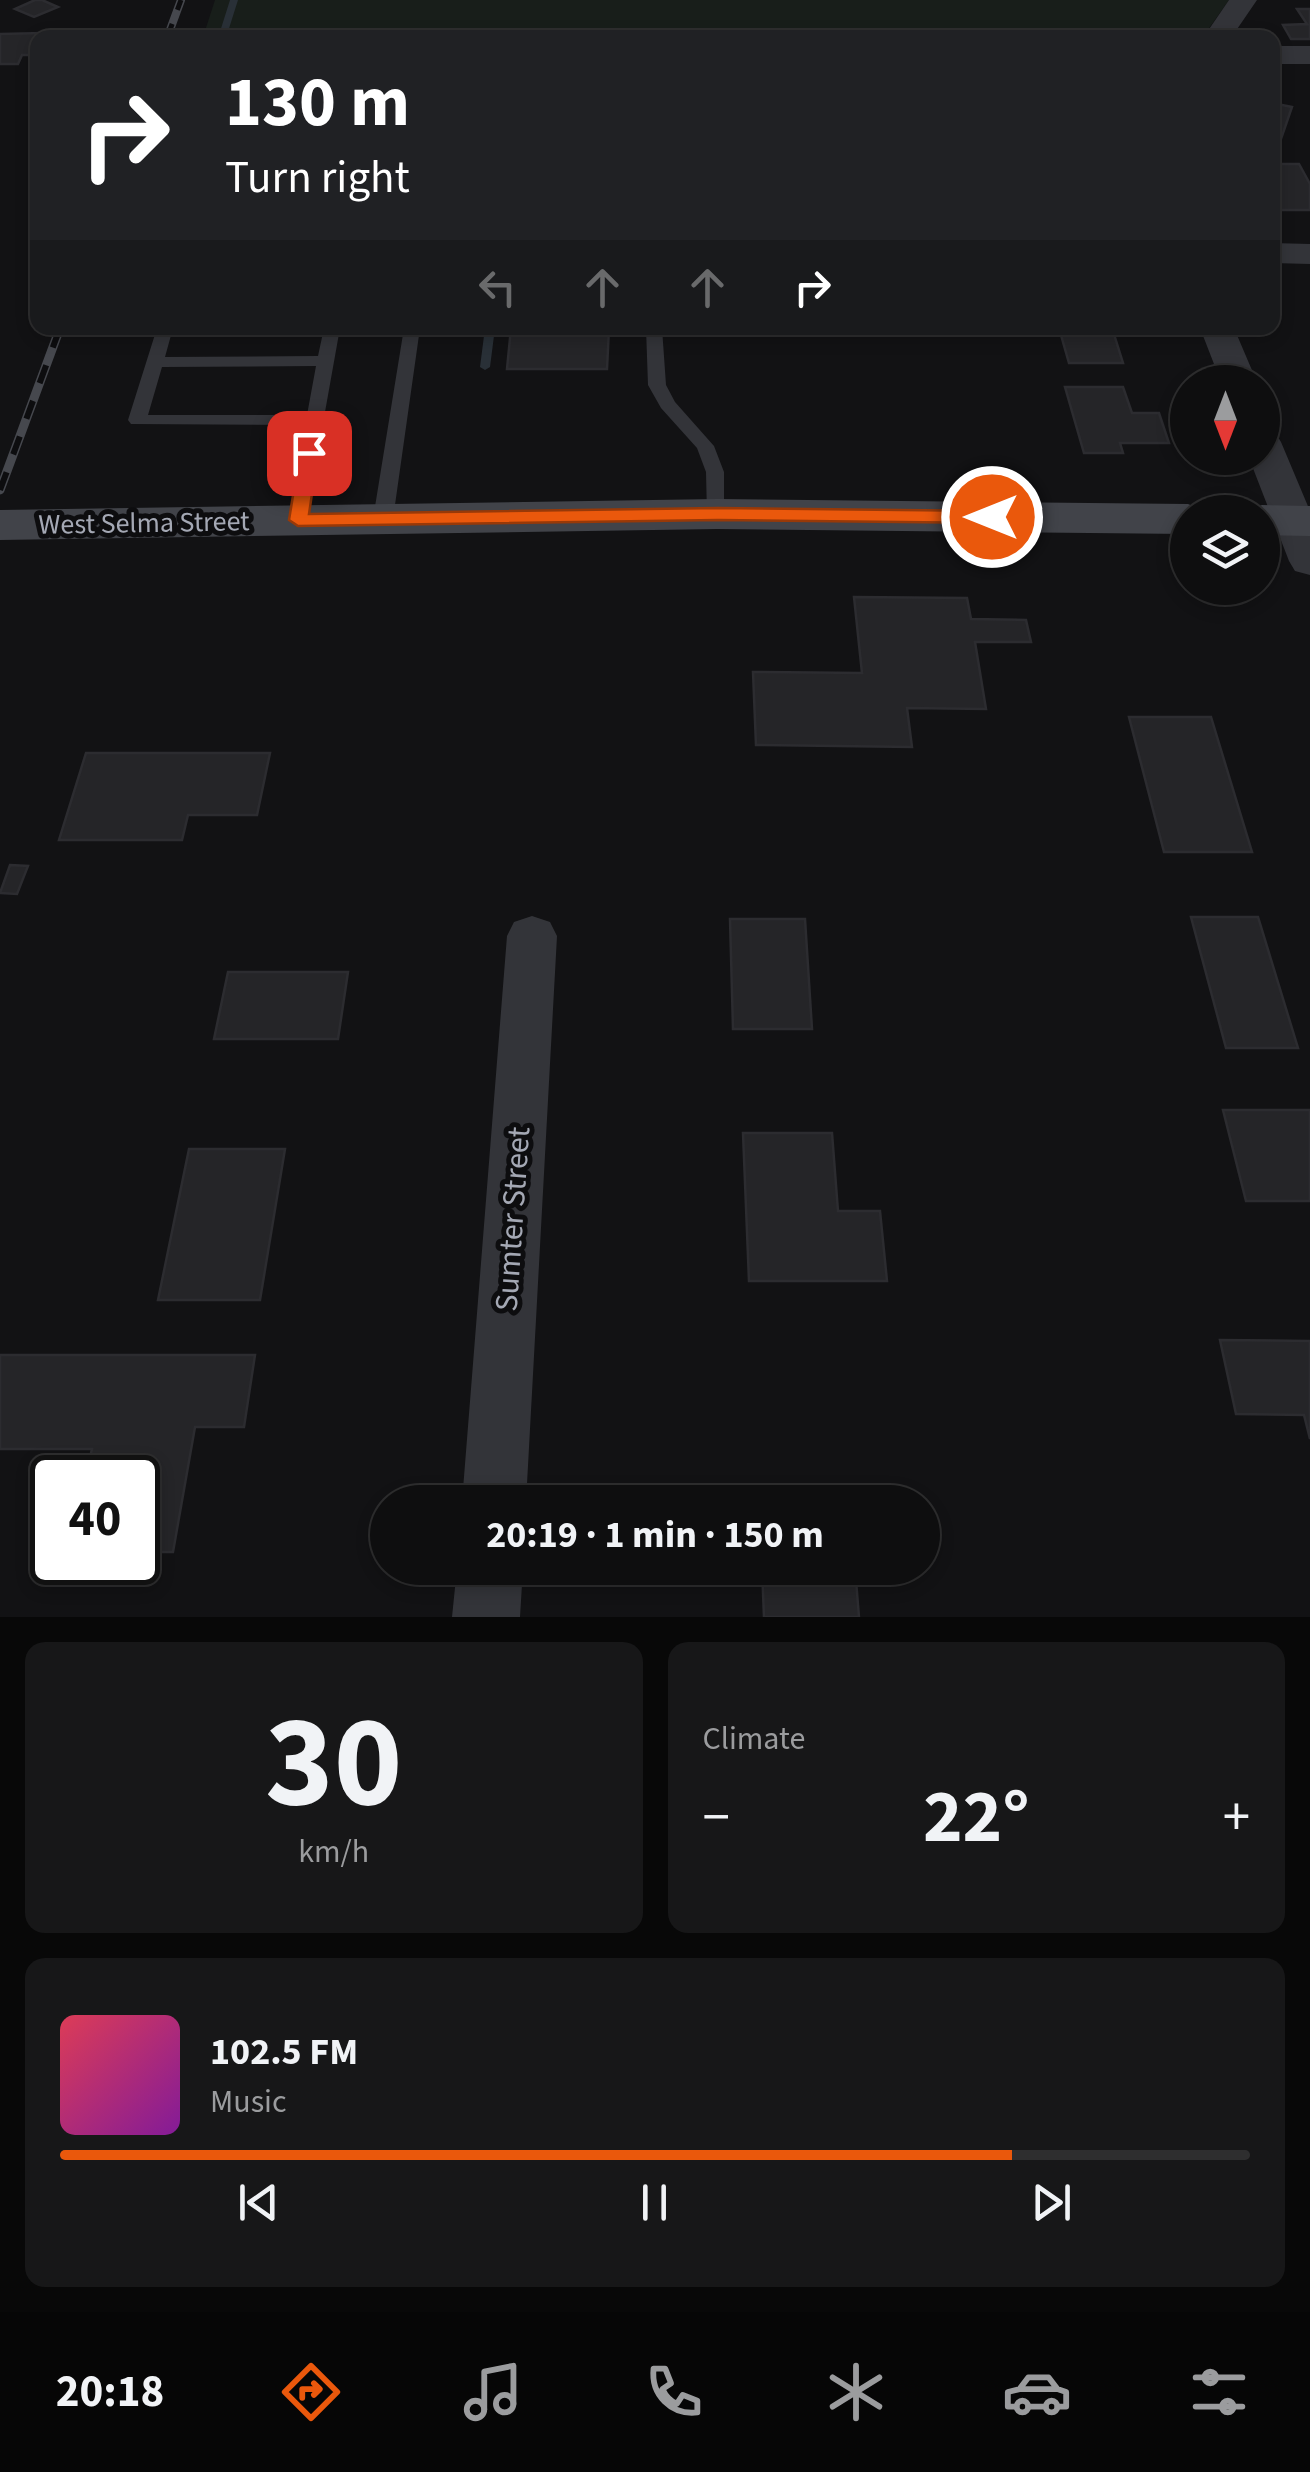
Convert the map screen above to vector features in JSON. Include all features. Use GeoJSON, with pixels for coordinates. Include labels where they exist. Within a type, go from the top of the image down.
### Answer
{"type":"FeatureCollection","features":[{"type":"Feature","properties":{"kind":"street"},"geometry":{"type":"LineString","coordinates":[[1222,30],[1243,0]]}},
{"type":"Feature","properties":{"kind":"street"},"geometry":{"type":"LineString","coordinates":[[1280,55],[1310,56]]}},
{"type":"Feature","properties":{"kind":"street"},"geometry":{"type":"LineString","coordinates":[[1280,254],[1310,254]]}},
{"type":"Feature","properties":{"kind":"street"},"geometry":{"type":"LineString","coordinates":[[1220,335],[1232,365]]}},
{"type":"Feature","properties":{"kind":"street"},"geometry":{"type":"LineString","coordinates":[[1274,475],[1294,530]]}},
{"type":"Feature","properties":{"kind":"street","name":"West Selma Street"},"geometry":{"type":"LineString","coordinates":[[0,526],[718,514],[1170,519]]}},
{"type":"Feature","properties":{"kind":"street","name":"Sumter Street"},"geometry":{"type":"LineString","coordinates":[[495,1485],[532,936]]}},
{"type":"Feature","properties":{"kind":"street"},"geometry":{"type":"LineString","coordinates":[[486,1617],[489,1585]]}},
{"type":"Feature","properties":{"kind":"lane"},"geometry":{"type":"LineString","coordinates":[[163,335],[138,420],[315,420]]}},
{"type":"Feature","properties":{"kind":"lane"},"geometry":{"type":"LineString","coordinates":[[298,520],[331,335]]}},
{"type":"Feature","properties":{"kind":"lane"},"geometry":{"type":"LineString","coordinates":[[383,519],[411,335]]}},
{"type":"Feature","properties":{"kind":"lane"},"geometry":{"type":"LineString","coordinates":[[654,335],[657,385],[667,404],[705,446],[715,472],[718,514]]}},
{"type":"Feature","properties":{"kind":"lane"},"geometry":{"type":"LineString","coordinates":[[155,362],[326,361]]}},
{"type":"Feature","properties":{"kind":"shaded area"},"geometry":{"type":"Polygon","coordinates":[[[215,0],[1229,0],[1208,30],[205,30],[215,0]]]}},
{"type":"Feature","properties":{"kind":"building"},"geometry":{"type":"Polygon","coordinates":[[[35,0],[58,7],[34,17],[15,9],[35,0]]]}},
{"type":"Feature","properties":{"kind":"building"},"geometry":{"type":"Polygon","coordinates":[[[1297,9],[1310,9],[1310,39],[1291,39],[1283,25],[1307,24],[1297,9]]]}},
{"type":"Feature","properties":{"kind":"building"},"geometry":{"type":"Polygon","coordinates":[[[30,33],[30,55],[22,55],[18,64],[0,64],[0,34],[30,33]]]}},
{"type":"Feature","properties":{"kind":"building"},"geometry":{"type":"Polygon","coordinates":[[[1280,105],[1292,107],[1280,139],[1280,105]]]}},
{"type":"Feature","properties":{"kind":"building"},"geometry":{"type":"Polygon","coordinates":[[[1280,164],[1299,164],[1310,184],[1310,210],[1280,210],[1280,164]]]}},
{"type":"Feature","properties":{"kind":"building"},"geometry":{"type":"Polygon","coordinates":[[[510,335],[609,335],[607,369],[507,369],[510,335]]]}},
{"type":"Feature","properties":{"kind":"building"},"geometry":{"type":"Polygon","coordinates":[[[1061,335],[1114,335],[1123,363],[1069,363],[1061,335]]]}},
{"type":"Feature","properties":{"kind":"building"},"geometry":{"type":"Polygon","coordinates":[[[1065,387],[1123,387],[1132,413],[1159,413],[1169,443],[1120,443],[1123,453],[1084,453],[1065,387]]]}},
{"type":"Feature","properties":{"kind":"building"},"geometry":{"type":"Polygon","coordinates":[[[854,597],[967,598],[971,619],[1026,620],[1031,642],[975,642],[986,709],[907,708],[912,747],[756,745],[753,672],[862,673],[854,597]]]}},
{"type":"Feature","properties":{"kind":"building"},"geometry":{"type":"Polygon","coordinates":[[[1129,717],[1211,717],[1252,852],[1164,852],[1129,717]]]}},
{"type":"Feature","properties":{"kind":"building"},"geometry":{"type":"Polygon","coordinates":[[[86,753],[270,753],[257,815],[188,815],[182,840],[59,840],[86,753]]]}},
{"type":"Feature","properties":{"kind":"building"},"geometry":{"type":"Polygon","coordinates":[[[10,865],[28,866],[17,894],[0,893],[10,865]]]}},
{"type":"Feature","properties":{"kind":"building"},"geometry":{"type":"Polygon","coordinates":[[[1191,917],[1258,917],[1298,1048],[1226,1048],[1191,917]]]}},
{"type":"Feature","properties":{"kind":"building"},"geometry":{"type":"Polygon","coordinates":[[[730,919],[805,919],[812,1029],[733,1029],[730,919]]]}},
{"type":"Feature","properties":{"kind":"building"},"geometry":{"type":"Polygon","coordinates":[[[228,972],[348,972],[338,1039],[214,1039],[228,972]]]}},
{"type":"Feature","properties":{"kind":"building"},"geometry":{"type":"Polygon","coordinates":[[[1223,1110],[1310,1110],[1310,1201],[1246,1201],[1223,1110]]]}},
{"type":"Feature","properties":{"kind":"building"},"geometry":{"type":"Polygon","coordinates":[[[743,1133],[832,1133],[838,1211],[880,1211],[887,1281],[749,1281],[743,1133]]]}},
{"type":"Feature","properties":{"kind":"building"},"geometry":{"type":"Polygon","coordinates":[[[189,1149],[285,1149],[260,1300],[158,1300],[189,1149]]]}},
{"type":"Feature","properties":{"kind":"building"},"geometry":{"type":"Polygon","coordinates":[[[1220,1340],[1310,1341],[1310,1439],[1304,1415],[1236,1414],[1220,1340]]]}},
{"type":"Feature","properties":{"kind":"building"},"geometry":{"type":"Polygon","coordinates":[[[0,1355],[255,1355],[244,1427],[195,1427],[173,1552],[160,1552],[160,1455],[91,1455],[92,1449],[0,1449],[0,1355]]]}},
{"type":"Feature","properties":{"kind":"building"},"geometry":{"type":"Polygon","coordinates":[[[763,1585],[856,1585],[859,1617],[764,1617],[763,1585]]]}},
{"type":"Feature","properties":{"kind":"waterway"},"geometry":{"type":"LineString","coordinates":[[225,30],[234,0]]}},
{"type":"Feature","properties":{"kind":"waterway"},"geometry":{"type":"LineString","coordinates":[[485,367],[489,335]]}},
{"type":"Feature","properties":{"kind":"railway"},"geometry":{"type":"LineString","coordinates":[[170,30],[181,0]]}},
{"type":"Feature","properties":{"kind":"railway"},"geometry":{"type":"LineString","coordinates":[[0,490],[57,335]]}},
{"type":"Feature","properties":{"kind":"route"},"geometry":{"type":"LineString","coordinates":[[309,453],[298,520],[718,514],[992,517]]}}]}
